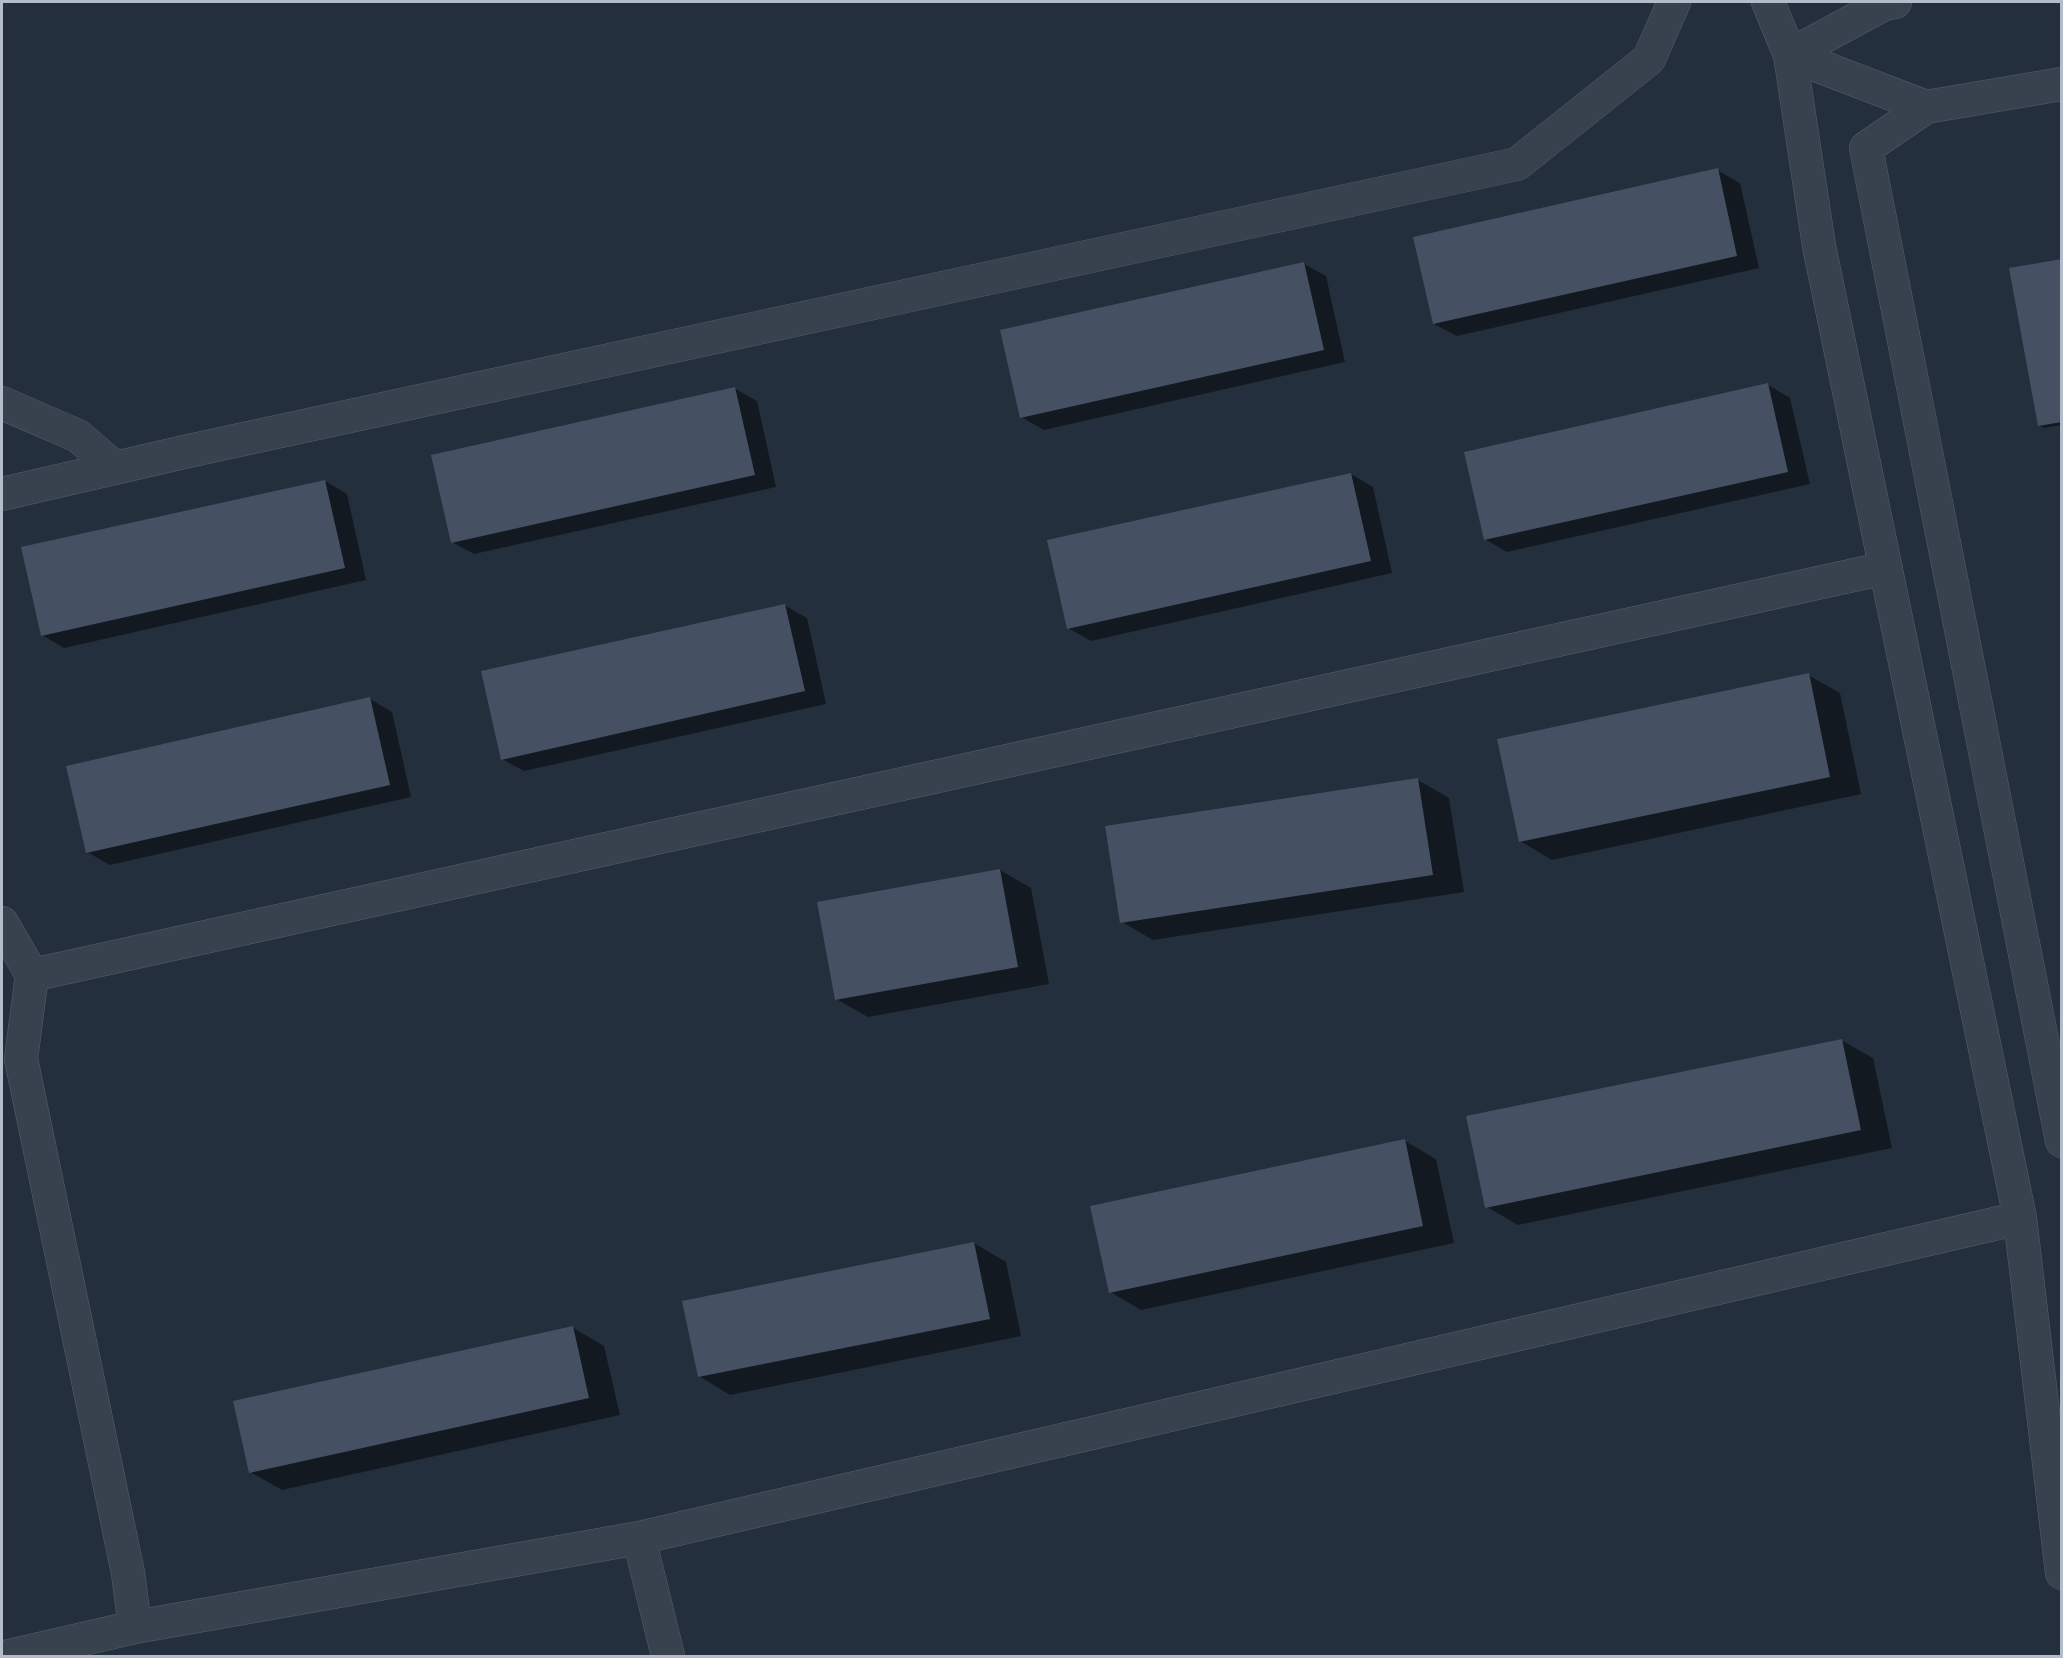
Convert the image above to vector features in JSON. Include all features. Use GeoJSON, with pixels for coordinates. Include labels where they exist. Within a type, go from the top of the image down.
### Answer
{"type":"FeatureCollection","features":[{"type":"Feature","properties":{"kind":"street"},"geometry":{"type":"LineString","coordinates":[[2,494],[1517,164],[1649,59],[1674,2]]}},
{"type":"Feature","properties":{"kind":"street"},"geometry":{"type":"LineString","coordinates":[[1768,2],[1790,56],[1819,246],[2020,1218],[2061,1574]]}},
{"type":"Feature","properties":{"kind":"street"},"geometry":{"type":"LineString","coordinates":[[1790,56],[1884,4],[1895,2]]}},
{"type":"Feature","properties":{"kind":"street"},"geometry":{"type":"LineString","coordinates":[[1790,56],[1926,107]]}},
{"type":"Feature","properties":{"kind":"street"},"geometry":{"type":"LineString","coordinates":[[2061,84],[1926,107],[1866,148],[2061,1141]]}},
{"type":"Feature","properties":{"kind":"street"},"geometry":{"type":"LineString","coordinates":[[2,403],[78,436],[115,468]]}},
{"type":"Feature","properties":{"kind":"street"},"geometry":{"type":"LineString","coordinates":[[32,975],[1886,568]]}},
{"type":"Feature","properties":{"kind":"street"},"geometry":{"type":"LineString","coordinates":[[2,922],[32,975],[21,1059],[128,1573],[135,1627]]}},
{"type":"Feature","properties":{"kind":"street"},"geometry":{"type":"LineString","coordinates":[[9,1656],[135,1627],[639,1538],[2020,1218]]}},
{"type":"Feature","properties":{"kind":"street"},"geometry":{"type":"LineString","coordinates":[[639,1538],[668,1656]]}},
{"type":"Feature","properties":{"kind":"building"},"geometry":{"type":"Polygon","coordinates":[[[1718,168],[1737,256],[1433,324],[1413,237],[1718,168]]]}},
{"type":"Feature","properties":{"kind":"building"},"geometry":{"type":"Polygon","coordinates":[[[2062,259],[2062,422],[2038,426],[2009,268],[2062,259]]]}},
{"type":"Feature","properties":{"kind":"building"},"geometry":{"type":"Polygon","coordinates":[[[1304,262],[1324,350],[1020,418],[1000,330],[1304,262]]]}},
{"type":"Feature","properties":{"kind":"building"},"geometry":{"type":"Polygon","coordinates":[[[1768,383],[1788,472],[1484,540],[1464,452],[1768,383]]]}},
{"type":"Feature","properties":{"kind":"building"},"geometry":{"type":"Polygon","coordinates":[[[735,387],[755,475],[451,543],[431,455],[735,387]]]}},
{"type":"Feature","properties":{"kind":"building"},"geometry":{"type":"Polygon","coordinates":[[[1351,473],[1371,561],[1067,629],[1047,540],[1351,473]]]}},
{"type":"Feature","properties":{"kind":"building"},"geometry":{"type":"Polygon","coordinates":[[[325,480],[345,568],[41,636],[21,547],[325,480]]]}},
{"type":"Feature","properties":{"kind":"building"},"geometry":{"type":"Polygon","coordinates":[[[785,604],[805,691],[501,760],[481,671],[785,604]]]}},
{"type":"Feature","properties":{"kind":"building"},"geometry":{"type":"Polygon","coordinates":[[[1809,673],[1830,777],[1519,842],[1497,739],[1809,673]]]}},
{"type":"Feature","properties":{"kind":"building"},"geometry":{"type":"Polygon","coordinates":[[[370,697],[390,785],[86,853],[66,766],[370,697]]]}},
{"type":"Feature","properties":{"kind":"building"},"geometry":{"type":"Polygon","coordinates":[[[1418,778],[1433,875],[1120,923],[1105,826],[1418,778]]]}},
{"type":"Feature","properties":{"kind":"building"},"geometry":{"type":"Polygon","coordinates":[[[1000,869],[1018,967],[835,1000],[817,902],[1000,869]]]}},
{"type":"Feature","properties":{"kind":"building"},"geometry":{"type":"Polygon","coordinates":[[[1842,1039],[1861,1130],[1485,1208],[1466,1116],[1842,1039]]]}},
{"type":"Feature","properties":{"kind":"building"},"geometry":{"type":"Polygon","coordinates":[[[1405,1139],[1423,1226],[1109,1293],[1090,1206],[1405,1139]]]}},
{"type":"Feature","properties":{"kind":"building"},"geometry":{"type":"Polygon","coordinates":[[[974,1242],[990,1319],[698,1377],[682,1301],[974,1242]]]}},
{"type":"Feature","properties":{"kind":"building"},"geometry":{"type":"Polygon","coordinates":[[[573,1326],[589,1398],[249,1473],[233,1401],[573,1326]]]}}]}
